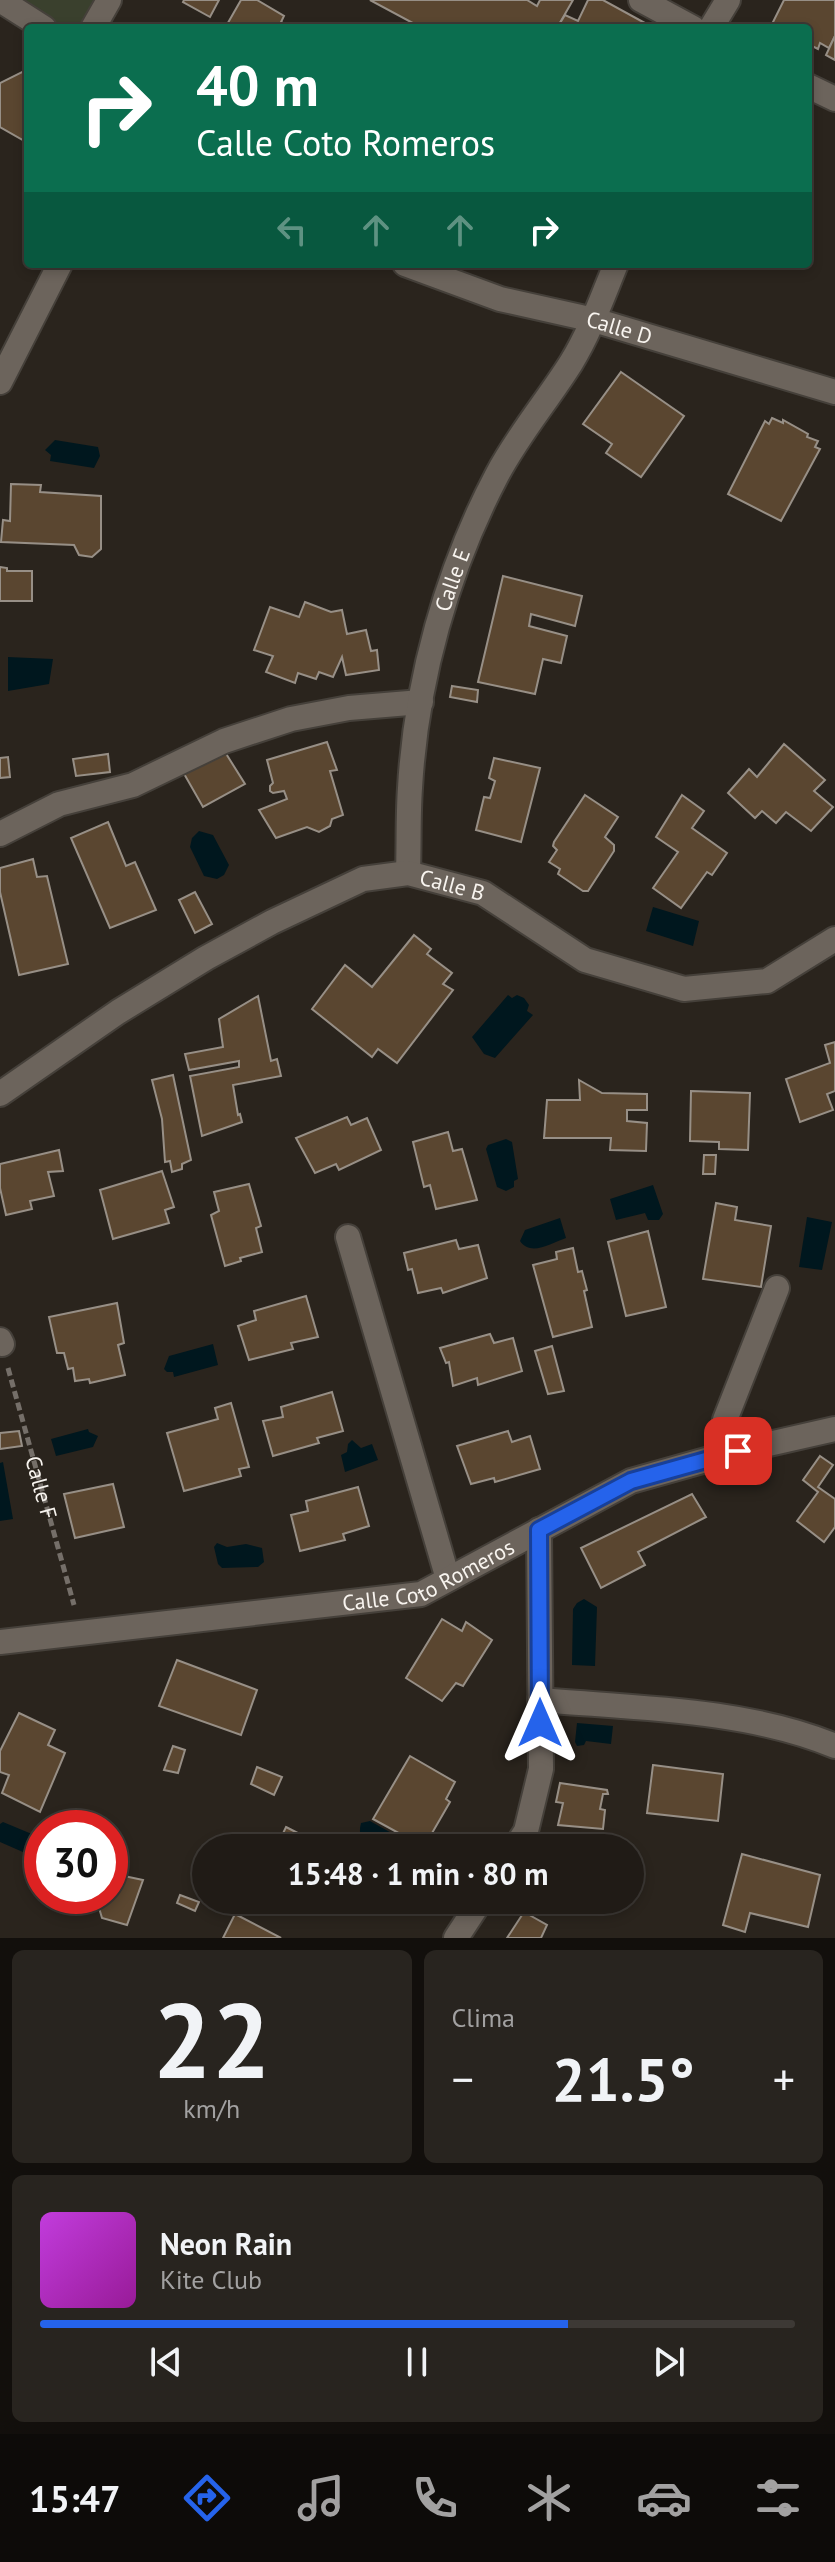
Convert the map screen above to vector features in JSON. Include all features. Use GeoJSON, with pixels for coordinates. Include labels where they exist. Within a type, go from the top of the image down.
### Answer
{"type":"FeatureCollection","features":[{"type":"Feature","properties":{"kind":"street"},"geometry":{"type":"LineString","coordinates":[[0,0],[38,24]]}},
{"type":"Feature","properties":{"kind":"street"},"geometry":{"type":"LineString","coordinates":[[95,24],[109,0]]}},
{"type":"Feature","properties":{"kind":"street"},"geometry":{"type":"LineString","coordinates":[[641,0],[686,24]]}},
{"type":"Feature","properties":{"kind":"street"},"geometry":{"type":"LineString","coordinates":[[713,24],[728,0]]}},
{"type":"Feature","properties":{"kind":"street"},"geometry":{"type":"LineString","coordinates":[[812,88],[835,99]]}},
{"type":"Feature","properties":{"kind":"street"},"geometry":{"type":"LineString","coordinates":[[0,382],[58,268]]}},
{"type":"Feature","properties":{"kind":"street","name":"Calle D"},"geometry":{"type":"LineString","coordinates":[[416,268],[500,299],[594,320],[835,392]]}},
{"type":"Feature","properties":{"kind":"street","name":"Calle E"},"geometry":{"type":"LineString","coordinates":[[408,873],[410,788],[421,702],[450,583],[498,472],[571,362],[594,320],[614,268]]}},
{"type":"Feature","properties":{"kind":"street"},"geometry":{"type":"LineString","coordinates":[[0,834],[59,804],[133,785],[224,741],[291,719],[349,708],[421,702]]}},
{"type":"Feature","properties":{"kind":"street","name":"Calle B"},"geometry":{"type":"LineString","coordinates":[[0,1094],[118,1012],[206,958],[272,922],[363,879],[408,873],[483,893],[585,960],[684,989],[767,981],[835,939]]}},
{"type":"Feature","properties":{"kind":"street"},"geometry":{"type":"LineString","coordinates":[[348,1237],[448,1579]]}},
{"type":"Feature","properties":{"kind":"street"},"geometry":{"type":"LineString","coordinates":[[738,1451],[725,1420],[777,1288]]}},
{"type":"Feature","properties":{"kind":"street","name":"Calle Coto Romeros"},"geometry":{"type":"LineString","coordinates":[[0,1642],[421,1594],[631,1481],[738,1451],[835,1429]]}},
{"type":"Feature","properties":{"kind":"street"},"geometry":{"type":"LineString","coordinates":[[524,1834],[541,1769],[539,1530]]}},
{"type":"Feature","properties":{"kind":"street"},"geometry":{"type":"LineString","coordinates":[[540,1700],[727,1716],[835,1746]]}},
{"type":"Feature","properties":{"kind":"street"},"geometry":{"type":"LineString","coordinates":[[456,1938],[472,1914]]}},
{"type":"Feature","properties":{"kind":"path","name":"Calle F"},"geometry":{"type":"LineString","coordinates":[[1,1342],[82,1634]]}},
{"type":"Feature","properties":{"kind":"green space"},"geometry":{"type":"Polygon","coordinates":[[[1,0],[109,0],[95,24],[38,24],[1,0]]]}},
{"type":"Feature","properties":{"kind":"water"},"geometry":{"type":"Polygon","coordinates":[[[55,440],[98,447],[100,456],[94,468],[50,461],[51,455],[45,450],[55,440]]]}},
{"type":"Feature","properties":{"kind":"water"},"geometry":{"type":"Polygon","coordinates":[[[8,657],[53,659],[49,684],[8,691],[8,657]]]}},
{"type":"Feature","properties":{"kind":"water"},"geometry":{"type":"Polygon","coordinates":[[[199,831],[213,835],[229,865],[224,875],[217,879],[204,876],[190,847],[192,838],[199,831]]]}},
{"type":"Feature","properties":{"kind":"water"},"geometry":{"type":"Polygon","coordinates":[[[653,907],[699,921],[693,946],[646,931],[653,907]]]}},
{"type":"Feature","properties":{"kind":"water"},"geometry":{"type":"Polygon","coordinates":[[[508,995],[524,998],[529,1005],[527,1011],[533,1015],[495,1058],[484,1054],[472,1037],[508,995]]]}},
{"type":"Feature","properties":{"kind":"water"},"geometry":{"type":"Polygon","coordinates":[[[506,1139],[512,1142],[518,1179],[514,1181],[514,1187],[506,1191],[497,1187],[486,1149],[488,1145],[506,1139]]]}},
{"type":"Feature","properties":{"kind":"water"},"geometry":{"type":"Polygon","coordinates":[[[653,1185],[663,1214],[659,1220],[648,1220],[645,1213],[616,1220],[610,1199],[653,1185]]]}},
{"type":"Feature","properties":{"kind":"water"},"geometry":{"type":"Polygon","coordinates":[[[807,1217],[832,1222],[822,1270],[799,1267],[807,1217]]]}},
{"type":"Feature","properties":{"kind":"water"},"geometry":{"type":"Polygon","coordinates":[[[560,1218],[566,1238],[535,1248],[525,1246],[520,1241],[525,1230],[560,1218]]]}},
{"type":"Feature","properties":{"kind":"water"},"geometry":{"type":"Polygon","coordinates":[[[213,1344],[218,1365],[174,1377],[173,1372],[164,1369],[169,1356],[213,1344]]]}},
{"type":"Feature","properties":{"kind":"water"},"geometry":{"type":"Polygon","coordinates":[[[88,1429],[98,1436],[93,1447],[56,1456],[51,1439],[88,1429]]]}},
{"type":"Feature","properties":{"kind":"water"},"geometry":{"type":"Polygon","coordinates":[[[352,1440],[361,1448],[372,1444],[378,1460],[345,1472],[341,1455],[347,1452],[352,1440]]]}},
{"type":"Feature","properties":{"kind":"water"},"geometry":{"type":"Polygon","coordinates":[[[3,1462],[13,1519],[0,1521],[0,1463],[3,1462]]]}},
{"type":"Feature","properties":{"kind":"water"},"geometry":{"type":"Polygon","coordinates":[[[217,1543],[227,1547],[246,1544],[262,1548],[264,1562],[258,1567],[222,1568],[214,1547],[217,1543]]]}},
{"type":"Feature","properties":{"kind":"water"},"geometry":{"type":"Polygon","coordinates":[[[584,1599],[597,1607],[595,1666],[572,1665],[573,1609],[584,1599]]]}},
{"type":"Feature","properties":{"kind":"water"},"geometry":{"type":"Polygon","coordinates":[[[577,1723],[613,1726],[611,1744],[586,1741],[584,1745],[577,1746],[577,1723]]]}},
{"type":"Feature","properties":{"kind":"water"},"geometry":{"type":"Polygon","coordinates":[[[370,1821],[393,1834],[360,1834],[361,1823],[370,1821]]]}},
{"type":"Feature","properties":{"kind":"water"},"geometry":{"type":"Polygon","coordinates":[[[3,1822],[24,1831],[24,1852],[0,1842],[0,1824],[3,1822]]]}},
{"type":"Feature","properties":{"kind":"building"},"geometry":{"type":"Polygon","coordinates":[[[184,0],[219,0],[210,17],[184,0]]]}},
{"type":"Feature","properties":{"kind":"building"},"geometry":{"type":"Polygon","coordinates":[[[241,0],[257,0],[284,16],[281,22],[285,24],[227,24],[241,0]]]}},
{"type":"Feature","properties":{"kind":"building"},"geometry":{"type":"Polygon","coordinates":[[[370,0],[527,0],[537,6],[540,0],[573,0],[559,24],[415,24],[370,0]]]}},
{"type":"Feature","properties":{"kind":"building"},"geometry":{"type":"Polygon","coordinates":[[[588,0],[603,0],[647,24],[559,24],[565,15],[578,21],[588,0]]]}},
{"type":"Feature","properties":{"kind":"building"},"geometry":{"type":"Polygon","coordinates":[[[784,0],[835,0],[835,36],[829,48],[820,43],[818,49],[812,46],[812,24],[772,24],[784,0]]]}},
{"type":"Feature","properties":{"kind":"building"},"geometry":{"type":"Polygon","coordinates":[[[835,36],[835,60],[826,55],[835,36]]]}},
{"type":"Feature","properties":{"kind":"building"},"geometry":{"type":"Polygon","coordinates":[[[24,71],[24,141],[0,127],[0,83],[24,71]]]}},
{"type":"Feature","properties":{"kind":"building"},"geometry":{"type":"Polygon","coordinates":[[[621,372],[684,416],[641,477],[606,453],[612,444],[583,424],[621,372]]]}},
{"type":"Feature","properties":{"kind":"building"},"geometry":{"type":"Polygon","coordinates":[[[772,418],[783,423],[783,420],[808,434],[807,437],[818,441],[815,447],[820,449],[781,521],[728,494],[765,421],[769,424],[772,418]]]}},
{"type":"Feature","properties":{"kind":"building"},"geometry":{"type":"Polygon","coordinates":[[[11,484],[41,485],[40,492],[101,496],[101,549],[92,557],[79,555],[74,545],[1,542],[3,520],[10,521],[11,484]]]}},
{"type":"Feature","properties":{"kind":"building"},"geometry":{"type":"Polygon","coordinates":[[[0,567],[7,568],[7,571],[32,571],[32,601],[0,601],[0,567]]]}},
{"type":"Feature","properties":{"kind":"building"},"geometry":{"type":"Polygon","coordinates":[[[503,576],[582,596],[575,626],[531,614],[529,626],[567,636],[561,663],[543,659],[535,694],[478,682],[503,576]]]}},
{"type":"Feature","properties":{"kind":"building"},"geometry":{"type":"Polygon","coordinates":[[[305,602],[331,612],[342,610],[347,634],[366,630],[371,651],[377,650],[379,670],[346,675],[342,657],[333,677],[319,672],[316,679],[298,673],[295,683],[266,672],[273,656],[254,650],[270,607],[299,617],[305,602]]]}},
{"type":"Feature","properties":{"kind":"building"},"geometry":{"type":"Polygon","coordinates":[[[452,686],[478,690],[477,702],[450,697],[452,686]]]}},
{"type":"Feature","properties":{"kind":"building"},"geometry":{"type":"Polygon","coordinates":[[[327,742],[337,770],[330,771],[343,815],[332,819],[330,826],[319,832],[307,827],[276,838],[259,810],[287,799],[284,791],[270,791],[273,783],[267,760],[327,742]]]}},
{"type":"Feature","properties":{"kind":"building"},"geometry":{"type":"Polygon","coordinates":[[[784,744],[825,780],[814,791],[833,807],[811,831],[786,812],[776,823],[762,811],[755,818],[728,793],[749,769],[757,777],[784,744]]]}},
{"type":"Feature","properties":{"kind":"building"},"geometry":{"type":"Polygon","coordinates":[[[225,752],[245,784],[203,807],[183,772],[225,752]]]}},
{"type":"Feature","properties":{"kind":"building"},"geometry":{"type":"Polygon","coordinates":[[[108,754],[110,772],[76,776],[73,759],[108,754]]]}},
{"type":"Feature","properties":{"kind":"building"},"geometry":{"type":"Polygon","coordinates":[[[8,757],[10,777],[0,778],[0,758],[8,757]]]}},
{"type":"Feature","properties":{"kind":"building"},"geometry":{"type":"Polygon","coordinates":[[[494,758],[540,768],[521,842],[476,830],[484,797],[490,798],[495,781],[489,778],[494,758]]]}},
{"type":"Feature","properties":{"kind":"building"},"geometry":{"type":"Polygon","coordinates":[[[585,795],[618,817],[605,837],[614,845],[614,851],[588,891],[583,891],[558,874],[560,869],[549,862],[557,850],[554,842],[585,795]]]}},
{"type":"Feature","properties":{"kind":"building"},"geometry":{"type":"Polygon","coordinates":[[[682,795],[704,811],[692,828],[727,853],[712,875],[707,872],[681,908],[653,888],[678,852],[656,837],[682,795]]]}},
{"type":"Feature","properties":{"kind":"building"},"geometry":{"type":"Polygon","coordinates":[[[108,822],[126,866],[135,862],[156,910],[110,928],[71,838],[108,822]]]}},
{"type":"Feature","properties":{"kind":"building"},"geometry":{"type":"Polygon","coordinates":[[[33,859],[37,877],[47,876],[68,964],[19,975],[0,892],[0,868],[33,859]]]}},
{"type":"Feature","properties":{"kind":"building"},"geometry":{"type":"Polygon","coordinates":[[[195,892],[212,924],[195,933],[179,900],[195,892]]]}},
{"type":"Feature","properties":{"kind":"building"},"geometry":{"type":"Polygon","coordinates":[[[414,935],[431,949],[427,954],[452,973],[443,984],[453,990],[397,1063],[378,1049],[372,1057],[312,1009],[345,965],[372,987],[414,935]]]}},
{"type":"Feature","properties":{"kind":"building"},"geometry":{"type":"Polygon","coordinates":[[[258,996],[271,1061],[277,1059],[281,1076],[233,1085],[242,1122],[202,1136],[190,1076],[239,1067],[239,1061],[189,1070],[185,1054],[223,1047],[219,1019],[258,996]]]}},
{"type":"Feature","properties":{"kind":"building"},"geometry":{"type":"Polygon","coordinates":[[[835,1042],[835,1091],[827,1094],[833,1110],[800,1122],[786,1079],[830,1063],[825,1045],[835,1042]]]}},
{"type":"Feature","properties":{"kind":"building"},"geometry":{"type":"Polygon","coordinates":[[[173,1075],[191,1160],[182,1164],[182,1169],[172,1172],[170,1161],[165,1162],[162,1119],[152,1080],[173,1075]]]}},
{"type":"Feature","properties":{"kind":"building"},"geometry":{"type":"Polygon","coordinates":[[[579,1080],[602,1093],[647,1094],[647,1110],[627,1110],[627,1121],[647,1123],[646,1151],[610,1150],[611,1138],[544,1138],[547,1100],[580,1100],[579,1080]]]}},
{"type":"Feature","properties":{"kind":"building"},"geometry":{"type":"Polygon","coordinates":[[[691,1091],[750,1093],[748,1150],[719,1149],[719,1142],[690,1141],[691,1091]]]}},
{"type":"Feature","properties":{"kind":"building"},"geometry":{"type":"Polygon","coordinates":[[[347,1117],[351,1125],[367,1118],[381,1150],[339,1170],[336,1164],[315,1173],[296,1138],[347,1117]]]}},
{"type":"Feature","properties":{"kind":"building"},"geometry":{"type":"Polygon","coordinates":[[[448,1132],[453,1151],[462,1149],[477,1200],[436,1209],[430,1185],[424,1187],[413,1142],[448,1132]]]}},
{"type":"Feature","properties":{"kind":"building"},"geometry":{"type":"Polygon","coordinates":[[[59,1150],[63,1171],[48,1172],[54,1196],[30,1201],[32,1209],[6,1215],[0,1188],[0,1164],[59,1150]]]}},
{"type":"Feature","properties":{"kind":"building"},"geometry":{"type":"Polygon","coordinates":[[[704,1155],[716,1155],[715,1174],[703,1174],[704,1155]]]}},
{"type":"Feature","properties":{"kind":"building"},"geometry":{"type":"Polygon","coordinates":[[[162,1171],[174,1207],[165,1210],[169,1223],[113,1239],[100,1190],[162,1171]]]}},
{"type":"Feature","properties":{"kind":"building"},"geometry":{"type":"Polygon","coordinates":[[[249,1184],[261,1226],[256,1228],[262,1252],[225,1266],[211,1215],[219,1211],[214,1192],[249,1184]]]}},
{"type":"Feature","properties":{"kind":"building"},"geometry":{"type":"Polygon","coordinates":[[[716,1203],[737,1207],[735,1220],[771,1226],[761,1287],[703,1279],[716,1203]]]}},
{"type":"Feature","properties":{"kind":"building"},"geometry":{"type":"Polygon","coordinates":[[[648,1231],[666,1307],[626,1316],[608,1242],[648,1231]]]}},
{"type":"Feature","properties":{"kind":"building"},"geometry":{"type":"Polygon","coordinates":[[[456,1240],[459,1249],[478,1245],[487,1278],[443,1293],[441,1288],[418,1293],[404,1253],[456,1240]]]}},
{"type":"Feature","properties":{"kind":"building"},"geometry":{"type":"Polygon","coordinates":[[[573,1248],[578,1272],[582,1271],[587,1290],[584,1291],[592,1327],[553,1337],[533,1265],[557,1259],[556,1252],[573,1248]]]}},
{"type":"Feature","properties":{"kind":"building"},"geometry":{"type":"Polygon","coordinates":[[[306,1296],[318,1337],[291,1343],[293,1349],[249,1360],[238,1326],[256,1320],[254,1311],[306,1296]]]}},
{"type":"Feature","properties":{"kind":"building"},"geometry":{"type":"Polygon","coordinates":[[[117,1303],[124,1343],[118,1345],[125,1375],[90,1383],[89,1379],[75,1381],[73,1368],[68,1369],[64,1353],[57,1353],[49,1317],[117,1303]]]}},
{"type":"Feature","properties":{"kind":"building"},"geometry":{"type":"Polygon","coordinates":[[[490,1334],[494,1343],[513,1338],[522,1371],[478,1385],[477,1378],[453,1386],[449,1362],[446,1363],[440,1348],[490,1334]]]}},
{"type":"Feature","properties":{"kind":"building"},"geometry":{"type":"Polygon","coordinates":[[[552,1346],[564,1391],[548,1394],[535,1351],[552,1346]]]}},
{"type":"Feature","properties":{"kind":"building"},"geometry":{"type":"Polygon","coordinates":[[[332,1392],[343,1431],[317,1438],[319,1443],[273,1456],[263,1421],[283,1417],[281,1407],[332,1392]]]}},
{"type":"Feature","properties":{"kind":"building"},"geometry":{"type":"Polygon","coordinates":[[[231,1403],[249,1467],[239,1469],[241,1476],[184,1491],[167,1433],[218,1419],[215,1408],[231,1403]]]}},
{"type":"Feature","properties":{"kind":"building"},"geometry":{"type":"Polygon","coordinates":[[[19,1431],[22,1446],[0,1449],[0,1433],[19,1431]]]}},
{"type":"Feature","properties":{"kind":"building"},"geometry":{"type":"Polygon","coordinates":[[[508,1431],[512,1442],[530,1436],[540,1469],[495,1482],[494,1478],[471,1484],[457,1446],[508,1431]]]}},
{"type":"Feature","properties":{"kind":"building"},"geometry":{"type":"Polygon","coordinates":[[[820,1456],[833,1465],[818,1487],[835,1499],[835,1527],[824,1542],[797,1521],[818,1492],[803,1480],[820,1456]]]}},
{"type":"Feature","properties":{"kind":"building"},"geometry":{"type":"Polygon","coordinates":[[[113,1484],[124,1527],[75,1538],[64,1494],[113,1484]]]}},
{"type":"Feature","properties":{"kind":"building"},"geometry":{"type":"Polygon","coordinates":[[[358,1487],[369,1526],[343,1534],[345,1540],[300,1551],[291,1515],[308,1511],[306,1501],[358,1487]]]}},
{"type":"Feature","properties":{"kind":"building"},"geometry":{"type":"Polygon","coordinates":[[[692,1494],[706,1517],[638,1552],[645,1565],[601,1588],[581,1548],[692,1494]]]}},
{"type":"Feature","properties":{"kind":"building"},"geometry":{"type":"Polygon","coordinates":[[[442,1619],[462,1631],[466,1622],[492,1640],[463,1686],[456,1683],[442,1701],[406,1678],[442,1619]]]}},
{"type":"Feature","properties":{"kind":"building"},"geometry":{"type":"Polygon","coordinates":[[[177,1660],[257,1690],[241,1735],[159,1706],[177,1660]]]}},
{"type":"Feature","properties":{"kind":"building"},"geometry":{"type":"Polygon","coordinates":[[[19,1713],[55,1730],[48,1745],[65,1753],[41,1810],[2,1793],[9,1775],[0,1772],[0,1751],[19,1713]]]}},
{"type":"Feature","properties":{"kind":"building"},"geometry":{"type":"Polygon","coordinates":[[[173,1746],[185,1750],[178,1773],[164,1770],[173,1746]]]}},
{"type":"Feature","properties":{"kind":"building"},"geometry":{"type":"Polygon","coordinates":[[[410,1756],[455,1782],[446,1799],[450,1802],[432,1834],[400,1834],[373,1819],[410,1756]]]}},
{"type":"Feature","properties":{"kind":"building"},"geometry":{"type":"Polygon","coordinates":[[[653,1765],[723,1774],[718,1821],[647,1813],[653,1765]]]}},
{"type":"Feature","properties":{"kind":"building"},"geometry":{"type":"Polygon","coordinates":[[[257,1767],[282,1777],[274,1795],[251,1784],[257,1767]]]}},
{"type":"Feature","properties":{"kind":"building"},"geometry":{"type":"Polygon","coordinates":[[[560,1783],[607,1790],[600,1809],[605,1810],[603,1829],[558,1825],[563,1803],[556,1802],[560,1783]]]}},
{"type":"Feature","properties":{"kind":"building"},"geometry":{"type":"Polygon","coordinates":[[[286,1827],[300,1834],[283,1834],[286,1827]]]}},
{"type":"Feature","properties":{"kind":"building"},"geometry":{"type":"Polygon","coordinates":[[[742,1854],[820,1875],[808,1927],[750,1913],[745,1932],[723,1925],[742,1854]]]}},
{"type":"Feature","properties":{"kind":"building"},"geometry":{"type":"Polygon","coordinates":[[[128,1877],[143,1880],[127,1925],[102,1918],[101,1914],[128,1914],[128,1877]]]}},
{"type":"Feature","properties":{"kind":"building"},"geometry":{"type":"Polygon","coordinates":[[[180,1895],[192,1899],[192,1910],[177,1903],[180,1895]]]}},
{"type":"Feature","properties":{"kind":"building"},"geometry":{"type":"Polygon","coordinates":[[[235,1914],[281,1938],[223,1938],[235,1914]]]}},
{"type":"Feature","properties":{"kind":"building"},"geometry":{"type":"Polygon","coordinates":[[[523,1914],[547,1925],[541,1938],[507,1938],[523,1914]]]}},
{"type":"Feature","properties":{"kind":"route"},"geometry":{"type":"LineString","coordinates":[[540,1723],[539,1530],[631,1481],[738,1451]]}}]}
